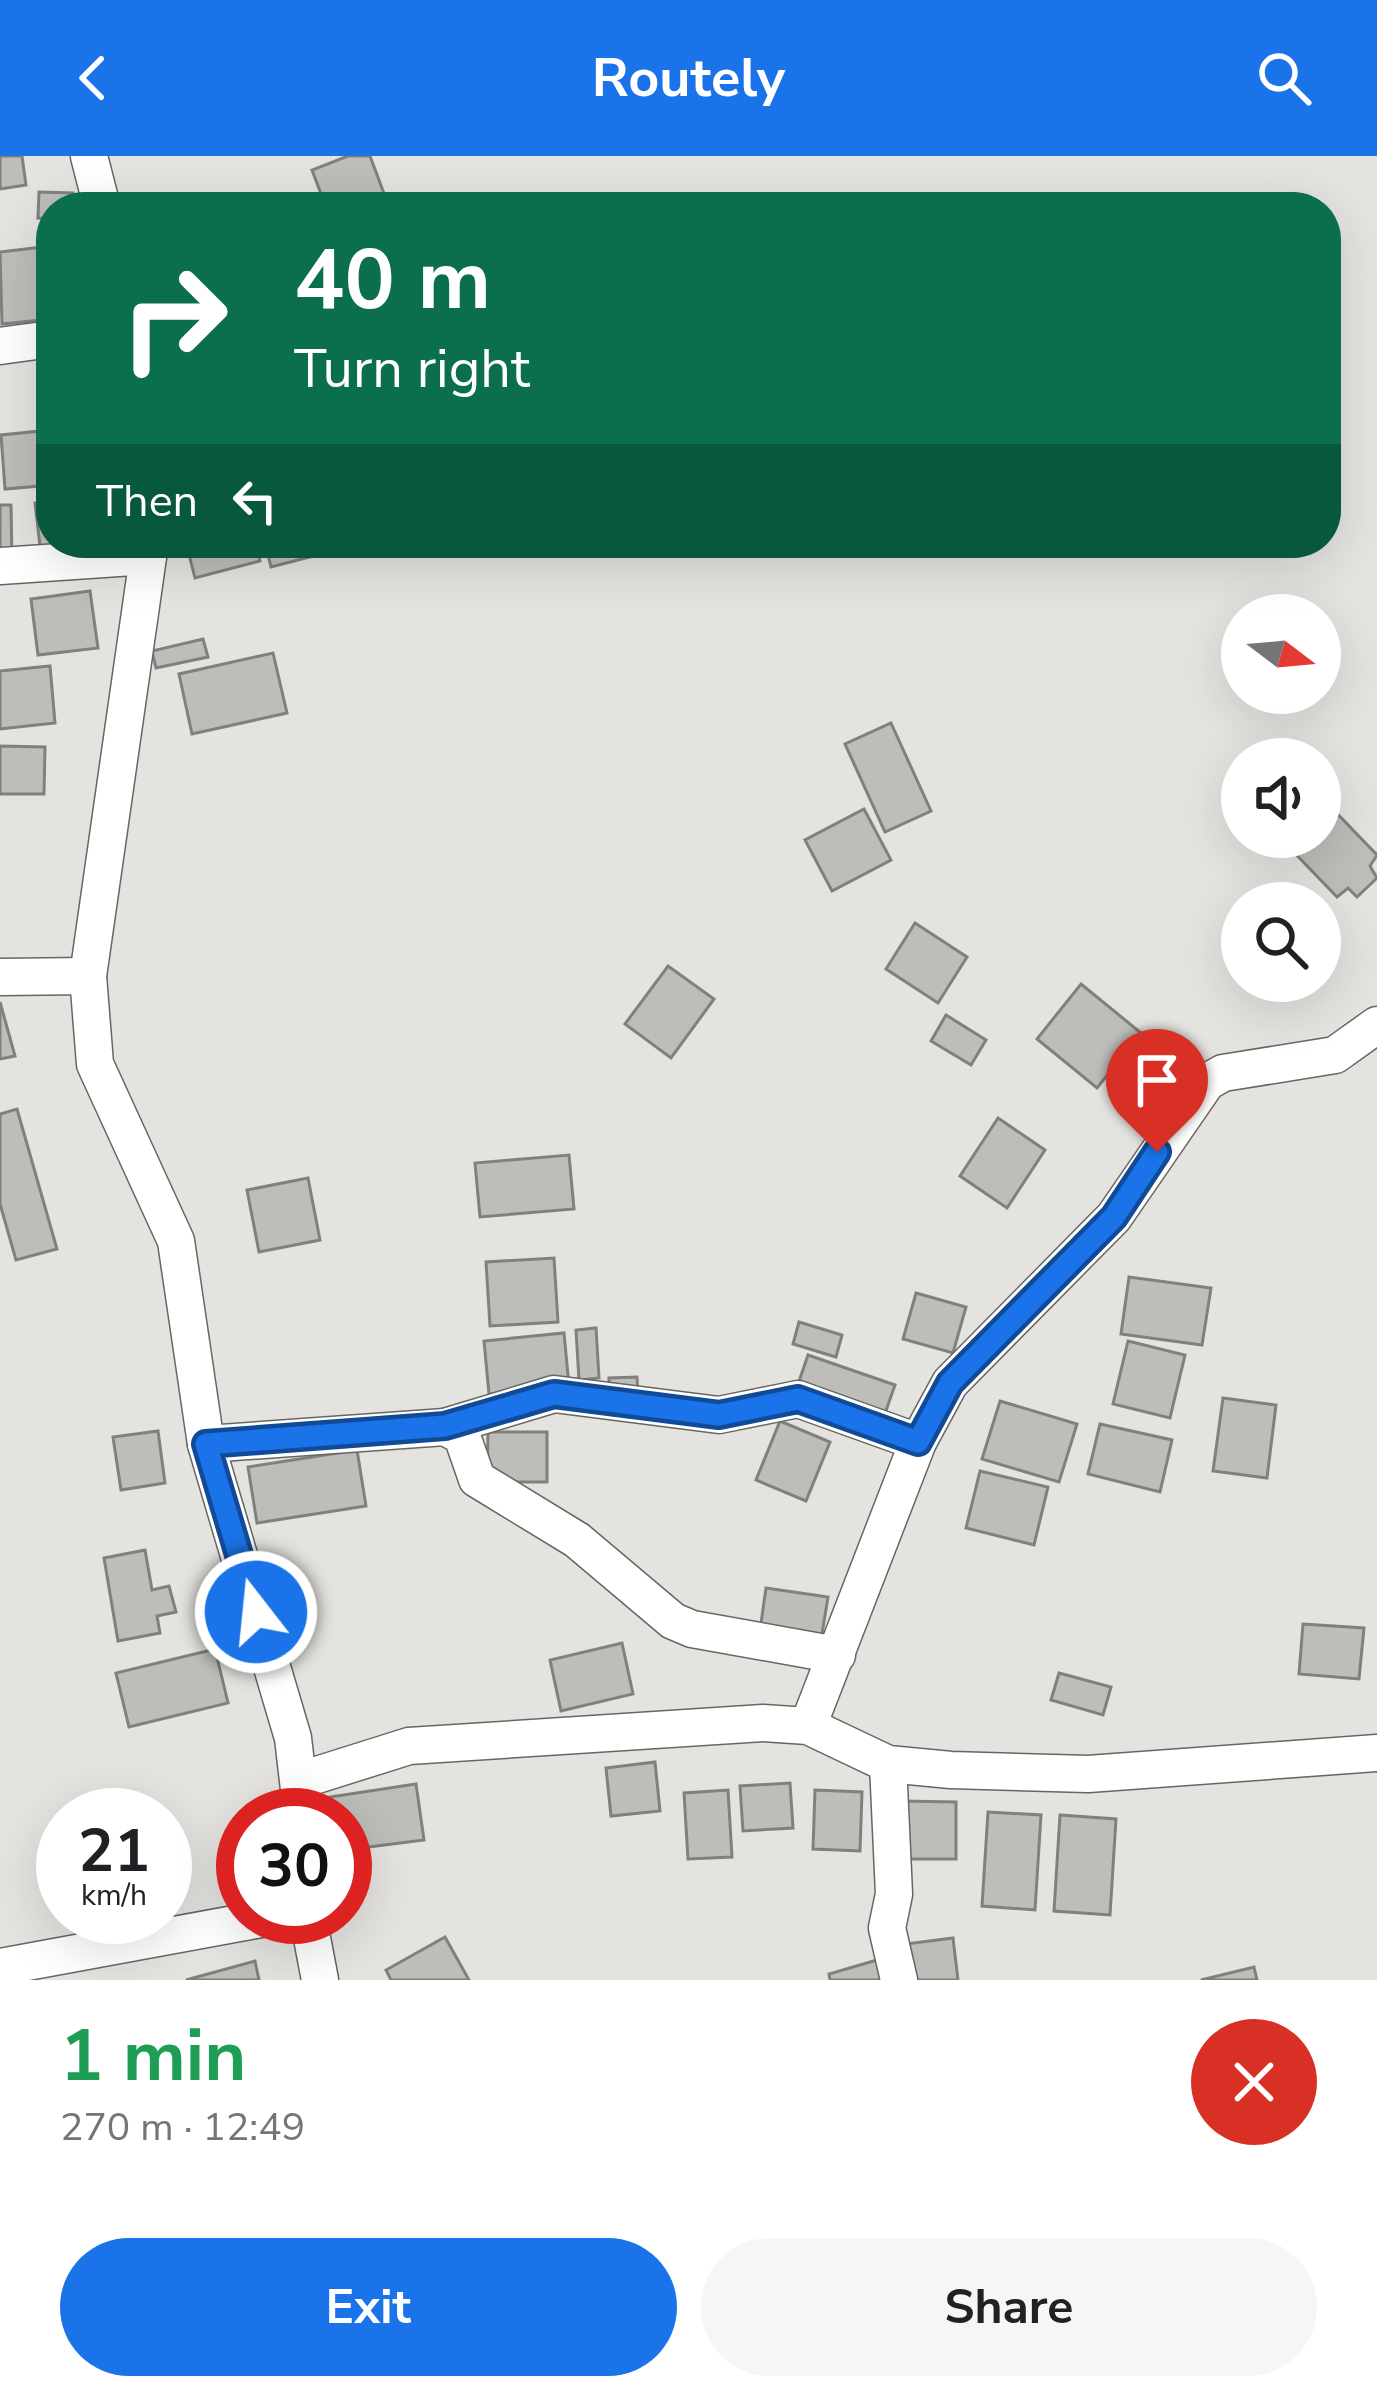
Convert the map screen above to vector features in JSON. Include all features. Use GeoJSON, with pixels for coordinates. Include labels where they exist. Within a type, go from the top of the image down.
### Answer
{"type":"FeatureCollection","features":[{"type":"Feature","properties":{"kind":"street"},"geometry":{"type":"LineString","coordinates":[[89,156],[98,192]]}},
{"type":"Feature","properties":{"kind":"street"},"geometry":{"type":"LineString","coordinates":[[0,346],[36,341]]}},
{"type":"Feature","properties":{"kind":"street"},"geometry":{"type":"LineString","coordinates":[[0,566],[70,558]]}},
{"type":"Feature","properties":{"kind":"street"},"geometry":{"type":"LineString","coordinates":[[148,558],[88,976],[94,1064],[176,1240],[206,1444],[293,1738],[300,1788]]}},
{"type":"Feature","properties":{"kind":"street"},"geometry":{"type":"LineString","coordinates":[[0,977],[88,976]]}},
{"type":"Feature","properties":{"kind":"street"},"geometry":{"type":"LineString","coordinates":[[808,1726],[918,1442],[950,1383],[1114,1217],[1208,1082],[1223,1073],[1336,1055],[1377,1025]]}},
{"type":"Feature","properties":{"kind":"street"},"geometry":{"type":"LineString","coordinates":[[206,1444],[445,1426],[554,1394],[719,1415],[743,1414],[786,1398],[918,1442]]}},
{"type":"Feature","properties":{"kind":"street"},"geometry":{"type":"LineString","coordinates":[[445,1426],[462,1436],[477,1479],[577,1540],[674,1621],[692,1630],[837,1655]]}},
{"type":"Feature","properties":{"kind":"street"},"geometry":{"type":"LineString","coordinates":[[323,1788],[409,1746],[764,1723],[808,1726],[888,1764],[1088,1774],[1377,1753]]}},
{"type":"Feature","properties":{"kind":"street"},"geometry":{"type":"LineString","coordinates":[[888,1764],[894,1894],[887,1928],[899,1980]]}},
{"type":"Feature","properties":{"kind":"street"},"geometry":{"type":"LineString","coordinates":[[0,1967],[216,1927]]}},
{"type":"Feature","properties":{"kind":"street"},"geometry":{"type":"LineString","coordinates":[[313,1944],[320,1980]]}},
{"type":"Feature","properties":{"kind":"building"},"geometry":{"type":"Polygon","coordinates":[[[0,156],[22,156],[26,185],[0,189],[0,156]]]}},
{"type":"Feature","properties":{"kind":"building"},"geometry":{"type":"Polygon","coordinates":[[[348,156],[370,156],[383,192],[320,192],[312,170],[348,156]]]}},
{"type":"Feature","properties":{"kind":"building"},"geometry":{"type":"Polygon","coordinates":[[[36,248],[36,321],[2,324],[0,252],[36,248]]]}},
{"type":"Feature","properties":{"kind":"building"},"geometry":{"type":"Polygon","coordinates":[[[36,432],[36,486],[5,489],[1,435],[36,432]]]}},
{"type":"Feature","properties":{"kind":"building"},"geometry":{"type":"Polygon","coordinates":[[[0,505],[11,505],[12,559],[0,560],[0,505]]]}},
{"type":"Feature","properties":{"kind":"building"},"geometry":{"type":"Polygon","coordinates":[[[190,558],[259,558],[260,561],[195,578],[190,558]]]}},
{"type":"Feature","properties":{"kind":"building"},"geometry":{"type":"Polygon","coordinates":[[[269,558],[306,558],[271,567],[269,558]]]}},
{"type":"Feature","properties":{"kind":"building"},"geometry":{"type":"Polygon","coordinates":[[[90,591],[98,648],[38,655],[31,599],[90,591]]]}},
{"type":"Feature","properties":{"kind":"building"},"geometry":{"type":"Polygon","coordinates":[[[203,639],[208,657],[156,668],[152,651],[203,639]]]}},
{"type":"Feature","properties":{"kind":"building"},"geometry":{"type":"Polygon","coordinates":[[[273,653],[287,713],[192,734],[179,674],[273,653]]]}},
{"type":"Feature","properties":{"kind":"building"},"geometry":{"type":"Polygon","coordinates":[[[50,666],[55,723],[0,729],[0,671],[50,666]]]}},
{"type":"Feature","properties":{"kind":"building"},"geometry":{"type":"Polygon","coordinates":[[[891,723],[931,811],[885,832],[845,744],[891,723]]]}},
{"type":"Feature","properties":{"kind":"building"},"geometry":{"type":"Polygon","coordinates":[[[0,746],[45,747],[44,794],[0,794],[0,746]]]}},
{"type":"Feature","properties":{"kind":"building"},"geometry":{"type":"Polygon","coordinates":[[[864,809],[891,860],[832,891],[805,840],[864,809]]]}},
{"type":"Feature","properties":{"kind":"building"},"geometry":{"type":"Polygon","coordinates":[[[1341,818],[1377,855],[1370,866],[1377,878],[1357,897],[1348,888],[1341,894],[1341,882],[1323,882],[1299,858],[1341,858],[1341,818]]]}},
{"type":"Feature","properties":{"kind":"building"},"geometry":{"type":"Polygon","coordinates":[[[915,923],[967,957],[938,1003],[886,969],[915,923]]]}},
{"type":"Feature","properties":{"kind":"building"},"geometry":{"type":"Polygon","coordinates":[[[668,966],[714,999],[671,1058],[625,1024],[668,966]]]}},
{"type":"Feature","properties":{"kind":"building"},"geometry":{"type":"Polygon","coordinates":[[[1081,984],[1141,1033],[1097,1088],[1037,1039],[1081,984]]]}},
{"type":"Feature","properties":{"kind":"building"},"geometry":{"type":"Polygon","coordinates":[[[0,1002],[15,1056],[0,1059],[0,1002]]]}},
{"type":"Feature","properties":{"kind":"building"},"geometry":{"type":"Polygon","coordinates":[[[946,1015],[986,1040],[971,1065],[931,1041],[946,1015]]]}},
{"type":"Feature","properties":{"kind":"building"},"geometry":{"type":"Polygon","coordinates":[[[17,1109],[57,1249],[16,1260],[0,1204],[0,1114],[17,1109]]]}},
{"type":"Feature","properties":{"kind":"building"},"geometry":{"type":"Polygon","coordinates":[[[998,1118],[1045,1150],[1007,1208],[960,1176],[998,1118]]]}},
{"type":"Feature","properties":{"kind":"building"},"geometry":{"type":"Polygon","coordinates":[[[569,1155],[574,1209],[480,1217],[475,1163],[569,1155]]]}},
{"type":"Feature","properties":{"kind":"building"},"geometry":{"type":"Polygon","coordinates":[[[308,1178],[320,1240],[259,1252],[247,1190],[308,1178]]]}},
{"type":"Feature","properties":{"kind":"building"},"geometry":{"type":"Polygon","coordinates":[[[554,1258],[558,1322],[490,1326],[486,1262],[554,1258]]]}},
{"type":"Feature","properties":{"kind":"building"},"geometry":{"type":"Polygon","coordinates":[[[1129,1277],[1211,1288],[1202,1345],[1121,1334],[1129,1277]]]}},
{"type":"Feature","properties":{"kind":"building"},"geometry":{"type":"Polygon","coordinates":[[[916,1293],[966,1307],[953,1353],[903,1339],[916,1293]]]}},
{"type":"Feature","properties":{"kind":"building"},"geometry":{"type":"Polygon","coordinates":[[[799,1322],[842,1335],[836,1357],[793,1344],[799,1322]]]}},
{"type":"Feature","properties":{"kind":"building"},"geometry":{"type":"Polygon","coordinates":[[[596,1328],[599,1378],[579,1380],[576,1330],[596,1328]]]}},
{"type":"Feature","properties":{"kind":"building"},"geometry":{"type":"Polygon","coordinates":[[[564,1333],[569,1386],[489,1394],[484,1341],[564,1333]]]}},
{"type":"Feature","properties":{"kind":"building"},"geometry":{"type":"Polygon","coordinates":[[[1128,1341],[1185,1355],[1170,1418],[1113,1404],[1128,1341]]]}},
{"type":"Feature","properties":{"kind":"building"},"geometry":{"type":"Polygon","coordinates":[[[808,1355],[895,1385],[882,1422],[795,1393],[808,1355]]]}},
{"type":"Feature","properties":{"kind":"building"},"geometry":{"type":"Polygon","coordinates":[[[637,1377],[638,1392],[609,1393],[609,1378],[637,1377]]]}},
{"type":"Feature","properties":{"kind":"building"},"geometry":{"type":"Polygon","coordinates":[[[1223,1398],[1276,1405],[1267,1478],[1213,1471],[1223,1398]]]}},
{"type":"Feature","properties":{"kind":"building"},"geometry":{"type":"Polygon","coordinates":[[[1000,1401],[1077,1424],[1059,1482],[982,1459],[1000,1401]]]}},
{"type":"Feature","properties":{"kind":"building"},"geometry":{"type":"Polygon","coordinates":[[[780,1421],[830,1442],[806,1501],[756,1480],[780,1421]]]}},
{"type":"Feature","properties":{"kind":"building"},"geometry":{"type":"Polygon","coordinates":[[[1100,1424],[1172,1440],[1160,1492],[1088,1474],[1100,1424]]]}},
{"type":"Feature","properties":{"kind":"building"},"geometry":{"type":"Polygon","coordinates":[[[158,1431],[165,1483],[121,1490],[113,1437],[158,1431]]]}},
{"type":"Feature","properties":{"kind":"building"},"geometry":{"type":"Polygon","coordinates":[[[488,1432],[547,1432],[547,1482],[487,1482],[488,1432]]]}},
{"type":"Feature","properties":{"kind":"building"},"geometry":{"type":"Polygon","coordinates":[[[357,1450],[366,1506],[257,1523],[248,1467],[357,1450]]]}},
{"type":"Feature","properties":{"kind":"building"},"geometry":{"type":"Polygon","coordinates":[[[980,1471],[1048,1487],[1034,1545],[966,1528],[980,1471]]]}},
{"type":"Feature","properties":{"kind":"building"},"geometry":{"type":"Polygon","coordinates":[[[145,1550],[152,1590],[169,1586],[176,1612],[157,1616],[160,1633],[118,1641],[104,1558],[145,1550]]]}},
{"type":"Feature","properties":{"kind":"building"},"geometry":{"type":"Polygon","coordinates":[[[766,1588],[828,1597],[820,1646],[759,1637],[766,1588]]]}},
{"type":"Feature","properties":{"kind":"building"},"geometry":{"type":"Polygon","coordinates":[[[1303,1624],[1364,1628],[1359,1679],[1299,1674],[1303,1624]]]}},
{"type":"Feature","properties":{"kind":"building"},"geometry":{"type":"Polygon","coordinates":[[[622,1643],[633,1694],[561,1711],[550,1660],[622,1643]]]}},
{"type":"Feature","properties":{"kind":"building"},"geometry":{"type":"Polygon","coordinates":[[[215,1649],[228,1703],[129,1727],[116,1673],[215,1649]]]}},
{"type":"Feature","properties":{"kind":"building"},"geometry":{"type":"Polygon","coordinates":[[[1059,1673],[1111,1687],[1103,1715],[1051,1700],[1059,1673]]]}},
{"type":"Feature","properties":{"kind":"building"},"geometry":{"type":"Polygon","coordinates":[[[655,1762],[660,1811],[611,1816],[606,1768],[655,1762]]]}},
{"type":"Feature","properties":{"kind":"building"},"geometry":{"type":"Polygon","coordinates":[[[790,1783],[793,1828],[743,1831],[740,1786],[790,1783]]]}},
{"type":"Feature","properties":{"kind":"building"},"geometry":{"type":"Polygon","coordinates":[[[416,1784],[424,1840],[372,1847],[372,1791],[416,1784]]]}},
{"type":"Feature","properties":{"kind":"building"},"geometry":{"type":"Polygon","coordinates":[[[728,1790],[732,1857],[688,1859],[684,1793],[728,1790]]]}},
{"type":"Feature","properties":{"kind":"building"},"geometry":{"type":"Polygon","coordinates":[[[815,1790],[862,1792],[860,1851],[813,1849],[815,1790]]]}},
{"type":"Feature","properties":{"kind":"building"},"geometry":{"type":"Polygon","coordinates":[[[901,1801],[956,1802],[956,1859],[901,1859],[901,1801]]]}},
{"type":"Feature","properties":{"kind":"building"},"geometry":{"type":"Polygon","coordinates":[[[988,1812],[1041,1815],[1035,1910],[982,1906],[988,1812]]]}},
{"type":"Feature","properties":{"kind":"building"},"geometry":{"type":"Polygon","coordinates":[[[1060,1815],[1116,1819],[1110,1915],[1054,1911],[1060,1815]]]}},
{"type":"Feature","properties":{"kind":"building"},"geometry":{"type":"Polygon","coordinates":[[[445,1937],[469,1980],[391,1980],[386,1970],[445,1937]]]}},
{"type":"Feature","properties":{"kind":"building"},"geometry":{"type":"Polygon","coordinates":[[[953,1938],[958,1980],[903,1980],[898,1945],[953,1938]]]}},
{"type":"Feature","properties":{"kind":"building"},"geometry":{"type":"Polygon","coordinates":[[[877,1960],[882,1980],[830,1980],[829,1974],[877,1960]]]}},
{"type":"Feature","properties":{"kind":"building"},"geometry":{"type":"Polygon","coordinates":[[[255,1961],[259,1980],[186,1980],[255,1961]]]}},
{"type":"Feature","properties":{"kind":"building"},"geometry":{"type":"Polygon","coordinates":[[[1254,1967],[1257,1980],[1201,1980],[1254,1967]]]}},
{"type":"Feature","properties":{"kind":"route"},"geometry":{"type":"LineString","coordinates":[[256,1612],[206,1444],[445,1426],[554,1394],[719,1415],[743,1414],[786,1398],[798,1399],[918,1442],[950,1383],[1114,1217],[1157,1152]]}}]}
